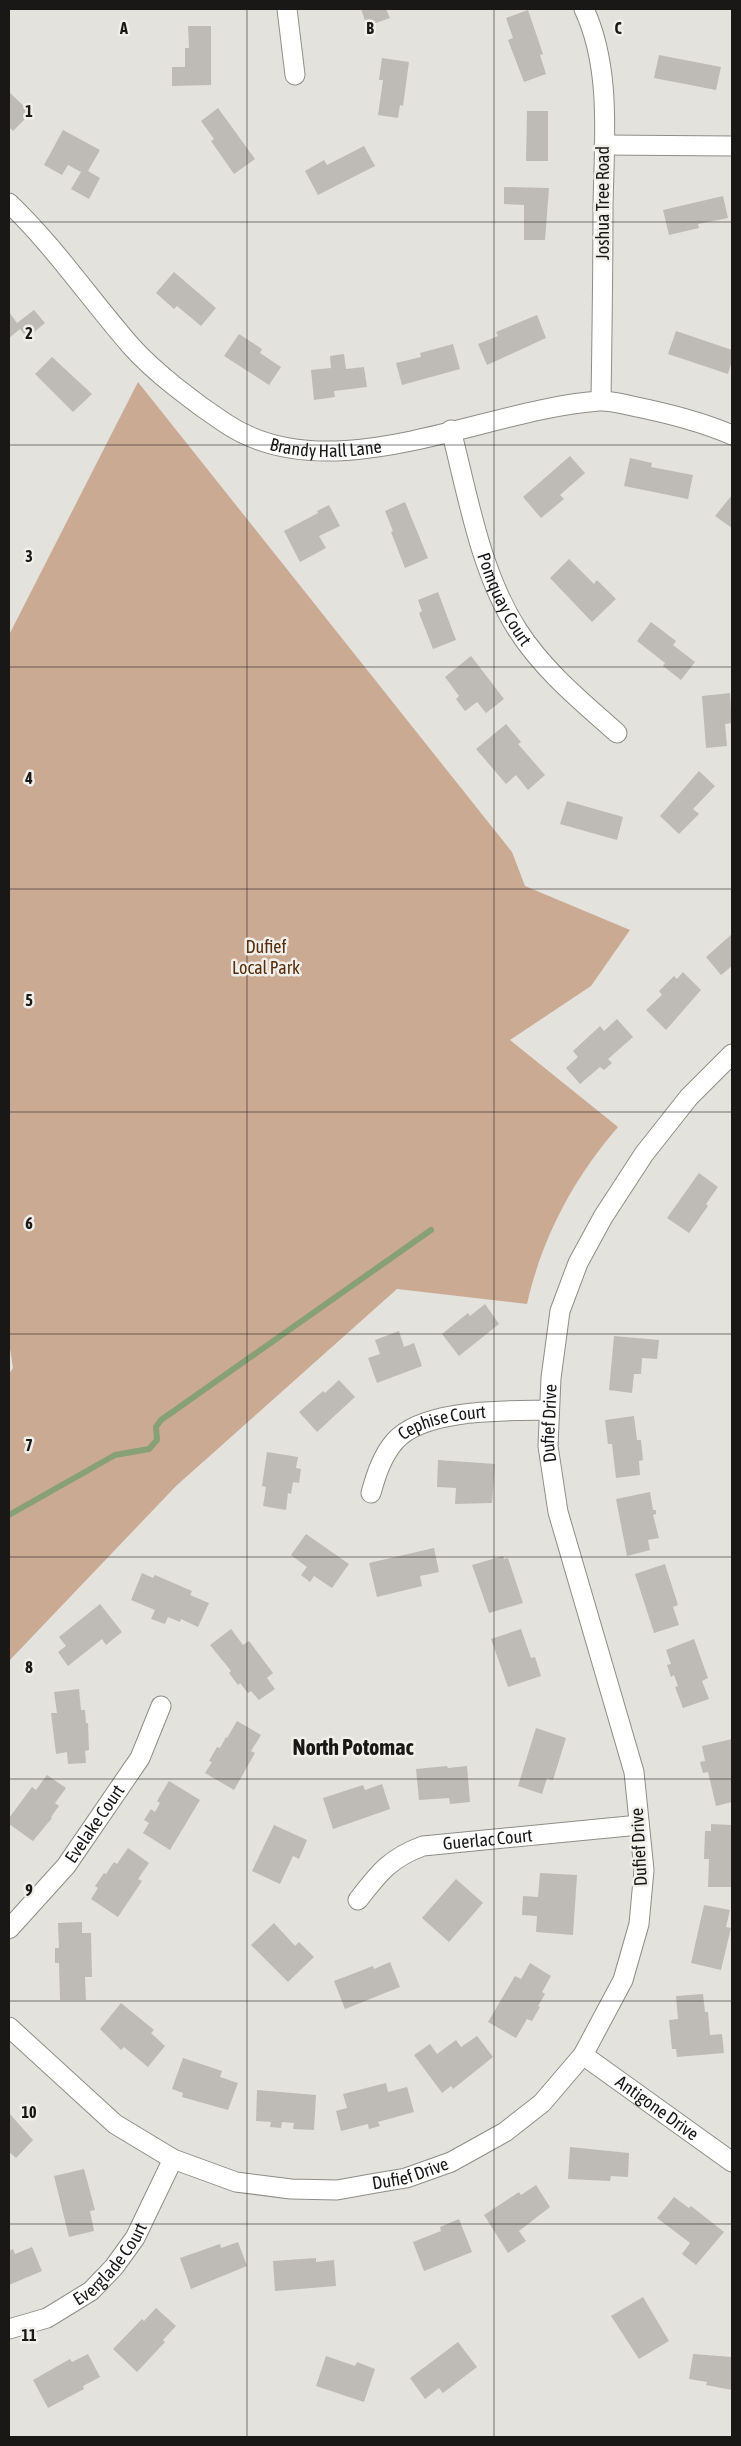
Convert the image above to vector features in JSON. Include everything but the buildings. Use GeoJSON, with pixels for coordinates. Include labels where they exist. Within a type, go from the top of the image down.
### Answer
{"type":"FeatureCollection","features":[{"type":"Feature","properties":{"kind":"street"},"geometry":{"type":"LineString","coordinates":[[287,9],[295,75]]}},
{"type":"Feature","properties":{"kind":"street","name":"Joshua Tree Road"},"geometry":{"type":"LineString","coordinates":[[584,9],[592,26],[602,77],[604,145],[601,400]]}},
{"type":"Feature","properties":{"kind":"street"},"geometry":{"type":"LineString","coordinates":[[604,145],[732,146]]}},
{"type":"Feature","properties":{"kind":"street","name":"Brandy Hall Lane"},"geometry":{"type":"LineString","coordinates":[[9,203],[61,261],[132,347],[175,385],[226,424],[266,444],[298,450],[338,452],[384,447],[535,410],[601,400],[668,413],[712,426],[732,435]]}},
{"type":"Feature","properties":{"kind":"street","name":"Pomquay Court"},"geometry":{"type":"LineString","coordinates":[[451,430],[481,543],[498,594],[517,630],[560,682],[617,733]]}},
{"type":"Feature","properties":{"kind":"street","name":"Dufief Drive"},"geometry":{"type":"LineString","coordinates":[[9,2027],[116,2124],[173,2159],[236,2182],[291,2190],[337,2190],[406,2178],[451,2162],[505,2132],[542,2103],[583,2055],[623,1980],[639,1924],[644,1870],[634,1772],[558,1512],[548,1446],[551,1378],[560,1311],[578,1263],[603,1217],[644,1154],[689,1097],[732,1054]]}},
{"type":"Feature","properties":{"kind":"street","name":"Cephise Court"},"geometry":{"type":"LineString","coordinates":[[370,1493],[379,1466],[396,1440],[420,1424],[462,1413],[549,1410]]}},
{"type":"Feature","properties":{"kind":"street","name":"Evelake Court"},"geometry":{"type":"LineString","coordinates":[[9,1929],[66,1866],[140,1758],[161,1706]]}},
{"type":"Feature","properties":{"kind":"street","name":"Guerlac Court"},"geometry":{"type":"LineString","coordinates":[[358,1900],[382,1869],[402,1854],[423,1846],[639,1825]]}},
{"type":"Feature","properties":{"kind":"street","name":"Antigone Drive"},"geometry":{"type":"LineString","coordinates":[[583,2055],[732,2162]]}},
{"type":"Feature","properties":{"kind":"street","name":"Everglade Court"},"geometry":{"type":"LineString","coordinates":[[9,2329],[47,2318],[92,2291],[114,2268],[135,2238],[173,2159]]}},
{"type":"Feature","properties":{"kind":"green space","name":"Dufief Local Park"},"geometry":{"type":"Polygon","coordinates":[[[138,382],[512,852],[525,886],[630,930],[591,986],[510,1040],[618,1127],[587,1167],[561,1210],[541,1256],[527,1304],[397,1289],[176,1486],[9,1661],[9,1374],[13,1368],[9,1342],[9,635],[138,382]]]}},
{"type":"Feature","properties":{"kind":"waterway"},"geometry":{"type":"LineString","coordinates":[[9,1515],[115,1455],[149,1449],[157,1440],[156,1427],[161,1420],[431,1230]]}},
{"type":"Feature","properties":{"kind":"district","name":"North Potomac"},"geometry":{"type":"Point","coordinates":[353,1747]}}]}
